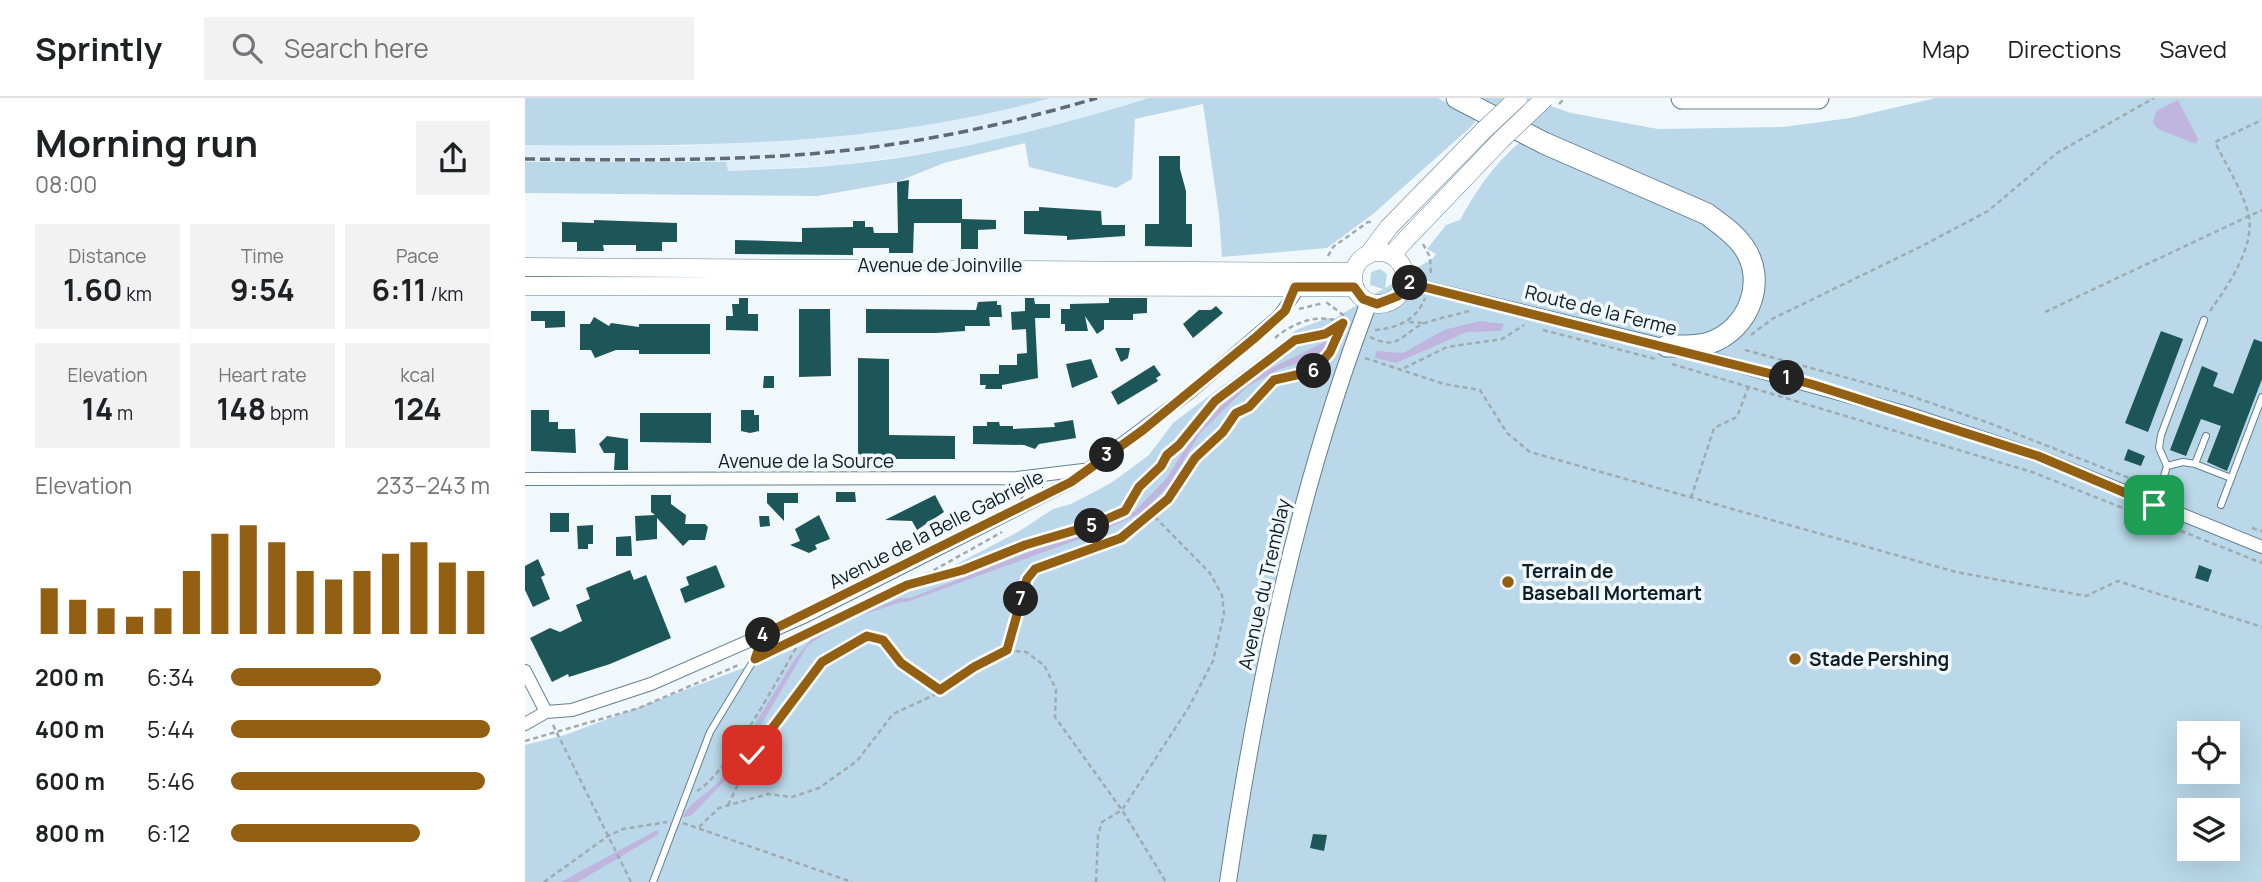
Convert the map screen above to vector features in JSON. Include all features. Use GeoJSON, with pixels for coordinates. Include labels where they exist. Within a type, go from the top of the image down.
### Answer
{"type":"FeatureCollection","features":[{"type":"Feature","properties":{"kind":"highway"},"geometry":{"type":"LineString","coordinates":[[1457,98],[1544,143],[1707,214],[1745,248],[1754,275],[1754,294],[1747,313],[1734,329],[1713,342],[1696,346],[1667,346]]}},
{"type":"Feature","properties":{"kind":"highway"},"geometry":{"type":"LineString","coordinates":[[1682,98],[1818,98]]}},
{"type":"Feature","properties":{"kind":"main road"},"geometry":{"type":"LineString","coordinates":[[1368,255],[1391,255],[1400,264],[1404,282],[1392,301],[1369,302],[1354,279],[1368,255],[1387,229],[1517,98]]}},
{"type":"Feature","properties":{"kind":"main road"},"geometry":{"type":"LineString","coordinates":[[1391,255],[1545,98]]}},
{"type":"Feature","properties":{"kind":"main road","name":"Avenue de Joinville"},"geometry":{"type":"LineString","coordinates":[[525,267],[1296,279]]}},
{"type":"Feature","properties":{"kind":"main road","name":"Avenue de Joinville"},"geometry":{"type":"LineString","coordinates":[[525,286],[1354,279]]}},
{"type":"Feature","properties":{"kind":"main road","name":"Avenue du Tremblay"},"geometry":{"type":"LineString","coordinates":[[1228,882],[1255,721],[1298,527],[1330,411],[1369,302]]}},
{"type":"Feature","properties":{"kind":"street","name":"Avenue de la Belle Gabrielle"},"geometry":{"type":"LineString","coordinates":[[525,724],[546,712],[572,710],[651,684],[764,634],[1071,482],[1143,430],[1285,311],[1296,279]]}},
{"type":"Feature","properties":{"kind":"street","name":"Route de la Ferme"},"geometry":{"type":"LineString","coordinates":[[1404,282],[1811,384],[2038,456],[2262,547]]}},
{"type":"Feature","properties":{"kind":"street","name":"Avenue de la Source"},"geometry":{"type":"LineString","coordinates":[[525,479],[1017,478],[1086,470]]}},
{"type":"Feature","properties":{"kind":"street"},"geometry":{"type":"LineString","coordinates":[[1017,478],[1030,481],[1037,491],[1019,509]]}},
{"type":"Feature","properties":{"kind":"street"},"geometry":{"type":"LineString","coordinates":[[525,671],[546,712]]}},
{"type":"Feature","properties":{"kind":"lane"},"geometry":{"type":"LineString","coordinates":[[2161,486],[2167,466],[2159,448],[2161,435],[2204,320]]}},
{"type":"Feature","properties":{"kind":"lane"},"geometry":{"type":"LineString","coordinates":[[2221,505],[2259,415],[2262,397]]}},
{"type":"Feature","properties":{"kind":"lane"},"geometry":{"type":"LineString","coordinates":[[2195,464],[2206,436]]}},
{"type":"Feature","properties":{"kind":"lane"},"geometry":{"type":"LineString","coordinates":[[2167,466],[2183,462],[2195,464],[2231,478]]}},
{"type":"Feature","properties":{"kind":"lane"},"geometry":{"type":"LineString","coordinates":[[653,882],[710,732],[755,659],[764,634]]}},
{"type":"Feature","properties":{"kind":"path"},"geometry":{"type":"LineString","coordinates":[[1744,358],[1746,340],[1772,318],[1988,211],[2057,153],[2154,98]]}},
{"type":"Feature","properties":{"kind":"path"},"geometry":{"type":"LineString","coordinates":[[2204,320],[2240,261],[2248,238],[2249,216],[2215,142],[2262,120]]}},
{"type":"Feature","properties":{"kind":"path"},"geometry":{"type":"LineString","coordinates":[[2045,312],[2262,210]]}},
{"type":"Feature","properties":{"kind":"path"},"geometry":{"type":"LineString","coordinates":[[1328,254],[1373,221]]}},
{"type":"Feature","properties":{"kind":"path"},"geometry":{"type":"LineString","coordinates":[[1418,239],[1430,257],[1431,275]]}},
{"type":"Feature","properties":{"kind":"path"},"geometry":{"type":"LineString","coordinates":[[1368,328],[1389,328],[1407,322],[1417,314],[1425,298]]}},
{"type":"Feature","properties":{"kind":"path"},"geometry":{"type":"LineString","coordinates":[[1007,650],[1027,579],[1035,569],[1121,538],[1168,499],[1195,458],[1223,432],[1236,413],[1249,407],[1274,380],[1314,371],[1330,352],[1346,317],[1327,299],[1298,309]]}},
{"type":"Feature","properties":{"kind":"path"},"geometry":{"type":"LineString","coordinates":[[1407,322],[1423,323],[1469,311],[1480,314]]}},
{"type":"Feature","properties":{"kind":"path"},"geometry":{"type":"LineString","coordinates":[[1513,322],[1749,387],[2032,472],[2262,563]]}},
{"type":"Feature","properties":{"kind":"path"},"geometry":{"type":"LineString","coordinates":[[525,741],[639,708],[755,659],[907,585],[963,570],[1025,545],[1093,525],[1125,511],[1139,487],[1161,466],[1167,455],[1179,445],[1215,401],[1295,340],[1325,334],[1343,323]]}},
{"type":"Feature","properties":{"kind":"path"},"geometry":{"type":"LineString","coordinates":[[1382,344],[1403,340],[1423,323]]}},
{"type":"Feature","properties":{"kind":"path"},"geometry":{"type":"LineString","coordinates":[[1403,369],[1447,347],[1502,339],[1524,325]]}},
{"type":"Feature","properties":{"kind":"path"},"geometry":{"type":"LineString","coordinates":[[1351,353],[1444,384],[1480,390],[1507,433],[1531,452],[1956,572],[2086,596],[2118,581],[2262,627]]}},
{"type":"Feature","properties":{"kind":"path"},"geometry":{"type":"LineString","coordinates":[[1691,498],[1714,428],[1737,417],[1749,387]]}},
{"type":"Feature","properties":{"kind":"path"},"geometry":{"type":"LineString","coordinates":[[1096,882],[1098,835],[1102,822],[1122,810],[1189,707],[1213,662],[1224,614],[1221,595],[1210,573],[1151,513]]}},
{"type":"Feature","properties":{"kind":"path"},"geometry":{"type":"LineString","coordinates":[[686,790],[699,791],[710,781],[746,731],[799,643],[810,633]]}},
{"type":"Feature","properties":{"kind":"path"},"geometry":{"type":"LineString","coordinates":[[728,805],[759,741],[822,662],[867,636],[883,640],[901,663],[940,690]]}},
{"type":"Feature","properties":{"kind":"path"},"geometry":{"type":"LineString","coordinates":[[699,827],[719,808],[728,805],[768,794],[792,797],[819,788],[857,761],[893,714],[1007,650],[1026,652],[1044,665],[1056,689],[1055,717],[1122,810],[1166,882]]}},
{"type":"Feature","properties":{"kind":"path"},"geometry":{"type":"LineString","coordinates":[[558,733],[631,882]]}},
{"type":"Feature","properties":{"kind":"path"},"geometry":{"type":"LineString","coordinates":[[544,882],[608,836],[623,830],[674,821],[699,827],[852,882]]}},
{"type":"Feature","properties":{"kind":"shaded area"},"geometry":{"type":"Polygon","coordinates":[[[525,98],[1050,98],[921,126],[855,134],[723,144],[591,146],[525,145],[525,98]]]}},
{"type":"Feature","properties":{"kind":"shaded area"},"geometry":{"type":"Polygon","coordinates":[[[1050,98],[1149,98],[1025,134],[940,151],[840,165],[728,171],[725,162],[525,162],[525,145],[684,146],[872,133],[1050,98]]]}},
{"type":"Feature","properties":{"kind":"shaded area"},"geometry":{"type":"Polygon","coordinates":[[[1149,98],[1438,98],[1476,119],[1473,125],[1373,214],[1327,248],[1222,257],[1219,215],[1203,104],[1135,119],[1132,179],[1116,188],[1029,167],[1025,143],[944,163],[897,182],[817,196],[525,193],[525,162],[726,162],[728,171],[880,161],[958,148],[1149,98]]]}},
{"type":"Feature","properties":{"kind":"shaded area"},"geometry":{"type":"Polygon","coordinates":[[[1474,98],[1528,98],[1571,113],[1658,129],[1783,127],[1850,118],[1936,98],[2262,98],[2262,882],[525,882],[525,745],[565,735],[794,649],[1018,532],[1053,509],[1071,504],[1111,483],[1149,455],[1173,423],[1298,329],[1328,318],[1332,320],[1383,289],[1370,285],[1371,272],[1380,269],[1387,274],[1385,288],[1433,258],[1436,254],[1427,249],[1446,225],[1460,220],[1489,175],[1516,145],[1527,137],[1474,98]]]}},
{"type":"Feature","properties":{"kind":"shaded area"},"geometry":{"type":"Polygon","coordinates":[[[2178,100],[2198,139],[2196,144],[2158,129],[2153,123],[2156,111],[2178,100]]]}},
{"type":"Feature","properties":{"kind":"shaded area"},"geometry":{"type":"Polygon","coordinates":[[[1480,321],[1504,324],[1501,331],[1467,332],[1396,363],[1375,358],[1376,351],[1403,353],[1444,330],[1480,321]]]}},
{"type":"Feature","properties":{"kind":"shaded area"},"geometry":{"type":"Polygon","coordinates":[[[1331,339],[1333,344],[1311,359],[1280,369],[1248,386],[1201,432],[1169,485],[1143,512],[1104,530],[907,602],[845,621],[808,645],[734,771],[692,815],[683,818],[688,809],[720,780],[795,659],[812,638],[842,620],[901,598],[910,598],[1135,511],[1166,479],[1203,421],[1231,395],[1253,377],[1331,339]]]}},
{"type":"Feature","properties":{"kind":"shaded area"},"geometry":{"type":"Polygon","coordinates":[[[657,830],[659,834],[578,882],[561,882],[657,830]]]}},
{"type":"Feature","properties":{"kind":"building"},"geometry":{"type":"Polygon","coordinates":[[[1159,156],[1180,156],[1180,169],[1186,191],[1186,224],[1192,224],[1192,247],[1145,246],[1145,224],[1159,224],[1159,156]]]}},
{"type":"Feature","properties":{"kind":"building"},"geometry":{"type":"Polygon","coordinates":[[[909,180],[908,199],[962,199],[962,219],[996,220],[996,229],[978,230],[978,249],[961,249],[961,223],[914,223],[913,253],[889,253],[889,248],[853,248],[853,255],[735,254],[735,240],[802,242],[802,228],[853,227],[853,221],[865,221],[865,227],[873,227],[874,233],[898,233],[897,182],[909,180]]]}},
{"type":"Feature","properties":{"kind":"building"},"geometry":{"type":"Polygon","coordinates":[[[1039,207],[1101,211],[1102,225],[1125,225],[1125,236],[1067,240],[1067,236],[1024,234],[1024,211],[1039,211],[1039,207]]]}},
{"type":"Feature","properties":{"kind":"building"},"geometry":{"type":"Polygon","coordinates":[[[594,220],[677,223],[677,242],[662,242],[662,251],[636,251],[636,245],[603,245],[604,251],[577,251],[577,242],[562,242],[562,222],[594,223],[594,220]]]}},
{"type":"Feature","properties":{"kind":"building"},"geometry":{"type":"Polygon","coordinates":[[[739,298],[748,298],[748,314],[758,314],[758,331],[726,330],[726,316],[733,316],[732,304],[739,304],[739,298]]]}},
{"type":"Feature","properties":{"kind":"building"},"geometry":{"type":"Polygon","coordinates":[[[1025,298],[1034,298],[1035,304],[1050,304],[1050,318],[1035,318],[1038,378],[1002,385],[1002,389],[985,389],[986,385],[980,385],[980,374],[999,374],[999,365],[1017,365],[1017,354],[1027,353],[1026,329],[1012,330],[1011,312],[1025,311],[1025,298]]]}},
{"type":"Feature","properties":{"kind":"building"},"geometry":{"type":"Polygon","coordinates":[[[1109,298],[1147,298],[1147,313],[1133,314],[1133,320],[1104,320],[1104,329],[1097,334],[1085,316],[1088,331],[1065,331],[1065,324],[1061,324],[1061,309],[1070,309],[1070,304],[1109,303],[1109,298]]]}},
{"type":"Feature","properties":{"kind":"building"},"geometry":{"type":"Polygon","coordinates":[[[997,301],[997,305],[1001,305],[1002,317],[989,317],[990,326],[965,326],[965,331],[936,333],[866,333],[866,309],[976,310],[978,302],[997,301]]]}},
{"type":"Feature","properties":{"kind":"building"},"geometry":{"type":"Polygon","coordinates":[[[1216,306],[1223,313],[1193,338],[1183,324],[1199,310],[1211,310],[1216,306]]]}},
{"type":"Feature","properties":{"kind":"building"},"geometry":{"type":"Polygon","coordinates":[[[799,309],[830,309],[831,376],[799,377],[799,309]]]}},
{"type":"Feature","properties":{"kind":"building"},"geometry":{"type":"Polygon","coordinates":[[[531,311],[565,311],[565,327],[545,328],[545,321],[531,321],[531,311]]]}},
{"type":"Feature","properties":{"kind":"building"},"geometry":{"type":"Polygon","coordinates":[[[594,317],[609,326],[611,323],[639,327],[639,324],[710,324],[710,354],[639,354],[639,350],[616,350],[595,358],[591,350],[580,350],[580,324],[590,324],[594,317]]]}},
{"type":"Feature","properties":{"kind":"building"},"geometry":{"type":"Polygon","coordinates":[[[2161,331],[2183,339],[2148,432],[2125,423],[2161,331]]]}},
{"type":"Feature","properties":{"kind":"building"},"geometry":{"type":"Polygon","coordinates":[[[2254,339],[2262,342],[2262,379],[2227,471],[2207,462],[2221,426],[2201,419],[2186,456],[2170,450],[2202,366],[2218,373],[2213,386],[2233,394],[2254,339]]]}},
{"type":"Feature","properties":{"kind":"building"},"geometry":{"type":"Polygon","coordinates":[[[1115,348],[1130,348],[1128,358],[1121,362],[1115,348]]]}},
{"type":"Feature","properties":{"kind":"building"},"geometry":{"type":"Polygon","coordinates":[[[858,358],[889,359],[889,435],[955,436],[955,459],[858,459],[858,358]]]}},
{"type":"Feature","properties":{"kind":"building"},"geometry":{"type":"Polygon","coordinates":[[[1091,359],[1098,377],[1072,388],[1066,364],[1091,359]]]}},
{"type":"Feature","properties":{"kind":"building"},"geometry":{"type":"Polygon","coordinates":[[[1154,365],[1161,375],[1156,378],[1158,381],[1118,405],[1111,392],[1154,365]]]}},
{"type":"Feature","properties":{"kind":"building"},"geometry":{"type":"Polygon","coordinates":[[[764,376],[774,376],[774,388],[763,388],[764,376]]]}},
{"type":"Feature","properties":{"kind":"building"},"geometry":{"type":"Polygon","coordinates":[[[531,410],[549,410],[549,422],[558,422],[558,429],[575,429],[576,453],[531,451],[531,410]]]}},
{"type":"Feature","properties":{"kind":"building"},"geometry":{"type":"Polygon","coordinates":[[[741,410],[754,410],[754,415],[759,415],[759,431],[741,431],[741,410]]]}},
{"type":"Feature","properties":{"kind":"building"},"geometry":{"type":"Polygon","coordinates":[[[640,413],[711,413],[711,443],[640,442],[640,413]]]}},
{"type":"Feature","properties":{"kind":"building"},"geometry":{"type":"Polygon","coordinates":[[[1073,420],[1076,438],[1039,444],[1035,449],[1024,445],[973,444],[973,426],[987,426],[987,422],[999,422],[1000,426],[1013,426],[1013,429],[1055,427],[1054,423],[1073,420]]]}},
{"type":"Feature","properties":{"kind":"building"},"geometry":{"type":"Polygon","coordinates":[[[607,436],[628,439],[628,470],[614,470],[615,453],[604,453],[599,444],[607,436]]]}},
{"type":"Feature","properties":{"kind":"building"},"geometry":{"type":"Polygon","coordinates":[[[2128,449],[2145,456],[2141,466],[2124,460],[2128,449]]]}},
{"type":"Feature","properties":{"kind":"building"},"geometry":{"type":"Polygon","coordinates":[[[836,492],[855,492],[856,502],[836,502],[836,492]]]}},
{"type":"Feature","properties":{"kind":"building"},"geometry":{"type":"Polygon","coordinates":[[[767,493],[798,493],[798,503],[784,503],[784,521],[767,503],[767,493]]]}},
{"type":"Feature","properties":{"kind":"building"},"geometry":{"type":"Polygon","coordinates":[[[651,495],[671,495],[671,504],[686,515],[685,524],[705,524],[708,527],[705,540],[689,540],[683,546],[657,518],[657,539],[636,541],[635,516],[655,515],[651,512],[651,495]]]}},
{"type":"Feature","properties":{"kind":"building"},"geometry":{"type":"Polygon","coordinates":[[[935,495],[944,512],[917,530],[912,521],[885,520],[935,495]]]}},
{"type":"Feature","properties":{"kind":"building"},"geometry":{"type":"Polygon","coordinates":[[[550,513],[569,513],[569,532],[550,532],[550,513]]]}},
{"type":"Feature","properties":{"kind":"building"},"geometry":{"type":"Polygon","coordinates":[[[819,515],[830,539],[815,545],[817,549],[809,553],[790,545],[800,541],[795,529],[819,515]]]}},
{"type":"Feature","properties":{"kind":"building"},"geometry":{"type":"Polygon","coordinates":[[[759,516],[769,516],[770,526],[760,527],[759,516]]]}},
{"type":"Feature","properties":{"kind":"building"},"geometry":{"type":"Polygon","coordinates":[[[593,525],[593,544],[588,544],[588,549],[578,549],[577,526],[593,525]]]}},
{"type":"Feature","properties":{"kind":"building"},"geometry":{"type":"Polygon","coordinates":[[[631,536],[632,556],[616,556],[616,537],[631,536]]]}},
{"type":"Feature","properties":{"kind":"building"},"geometry":{"type":"Polygon","coordinates":[[[538,559],[545,575],[541,577],[550,599],[533,607],[525,590],[525,566],[538,559]]]}},
{"type":"Feature","properties":{"kind":"building"},"geometry":{"type":"Polygon","coordinates":[[[716,565],[725,587],[685,603],[680,589],[689,585],[686,577],[716,565]]]}},
{"type":"Feature","properties":{"kind":"building"},"geometry":{"type":"Polygon","coordinates":[[[2199,565],[2212,570],[2208,582],[2195,578],[2199,565]]]}},
{"type":"Feature","properties":{"kind":"building"},"geometry":{"type":"Polygon","coordinates":[[[630,570],[634,580],[646,575],[671,638],[610,664],[569,677],[568,674],[552,682],[530,638],[550,628],[560,632],[582,621],[576,605],[590,599],[586,588],[630,570]]]}},
{"type":"Feature","properties":{"kind":"building"},"geometry":{"type":"Polygon","coordinates":[[[1313,834],[1327,835],[1324,851],[1310,848],[1313,834]]]}},
{"type":"Feature","properties":{"kind":"railway"},"geometry":{"type":"LineString","coordinates":[[525,159],[694,159],[834,152],[948,135],[1097,98]]}},
{"type":"Feature","properties":{"kind":"place","name":"Terrain de Baseball Mortemart"},"geometry":{"type":"Point","coordinates":[1508,582]}},
{"type":"Feature","properties":{"kind":"place","name":"Stade Pershing"},"geometry":{"type":"Point","coordinates":[1795,659]}},
{"type":"Feature","properties":{"kind":"route"},"geometry":{"type":"LineString","coordinates":[[752,755],[759,741],[822,662],[867,636],[883,640],[901,663],[926,677],[940,690],[974,667],[1007,650],[1027,579],[1035,569],[1062,558],[1089,552],[1121,538],[1168,499],[1195,458],[1223,432],[1236,413],[1249,407],[1274,380],[1314,371],[1330,352],[1343,323],[1325,334],[1295,340],[1215,401],[1179,445],[1167,455],[1161,466],[1139,487],[1125,511],[1093,525],[1025,545],[963,570],[907,585],[879,601],[755,659],[764,634],[806,616],[1071,482],[1143,430],[1256,337],[1285,311],[1294,295],[1295,287],[1354,287],[1363,299],[1384,304],[1398,296],[1404,282],[1667,346],[1904,412],[2038,456],[2154,505]]}}]}
